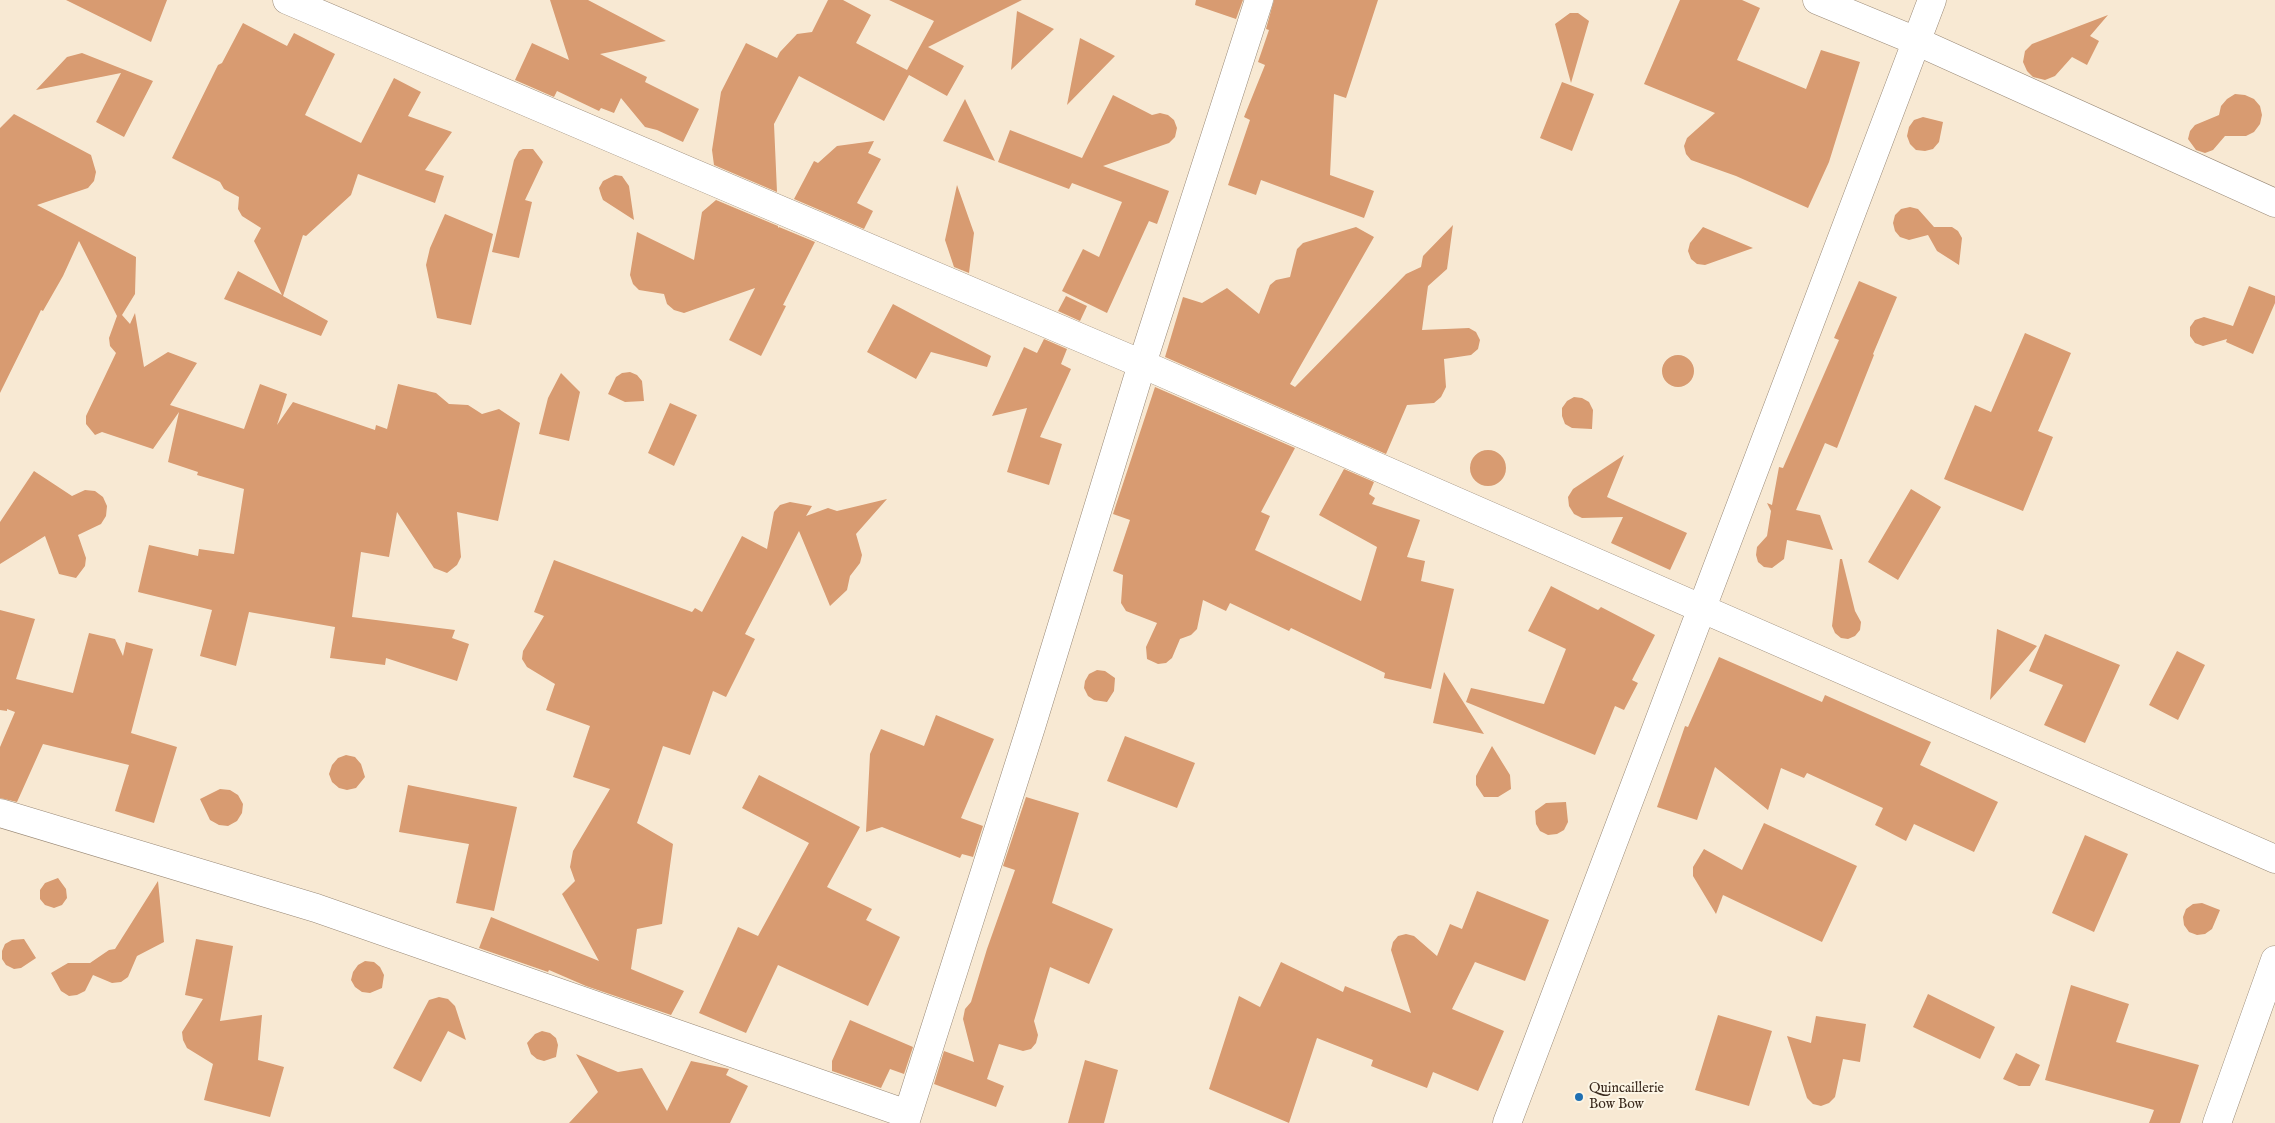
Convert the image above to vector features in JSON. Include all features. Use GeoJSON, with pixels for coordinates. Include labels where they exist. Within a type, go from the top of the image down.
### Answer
{"type":"FeatureCollection","features":[{"type":"Feature","properties":{"kind":"street"},"geometry":{"type":"LineString","coordinates":[[287,0],[1142,364],[2275,859]]}},
{"type":"Feature","properties":{"kind":"street"},"geometry":{"type":"LineString","coordinates":[[0,813],[316,908],[906,1119],[1031,728],[1142,364],[1259,0]]}},
{"type":"Feature","properties":{"kind":"street"},"geometry":{"type":"LineString","coordinates":[[1817,0],[1916,40],[2275,203]]}},
{"type":"Feature","properties":{"kind":"street"},"geometry":{"type":"LineString","coordinates":[[1507,1123],[1932,0]]}},
{"type":"Feature","properties":{"kind":"street"},"geometry":{"type":"LineString","coordinates":[[2218,1123],[2275,960]]}},
{"type":"Feature","properties":{"kind":"building"},"geometry":{"type":"Polygon","coordinates":[[[66,0],[167,0],[151,42],[66,0]]]}},
{"type":"Feature","properties":{"kind":"building"},"geometry":{"type":"Polygon","coordinates":[[[550,0],[588,0],[666,41],[600,54],[647,77],[645,82],[699,109],[683,142],[657,130],[645,127],[621,98],[614,113],[601,108],[599,111],[557,91],[554,97],[515,80],[532,43],[569,60],[550,0]]]}},
{"type":"Feature","properties":{"kind":"building"},"geometry":{"type":"Polygon","coordinates":[[[828,0],[843,0],[871,15],[856,43],[907,70],[934,21],[889,0],[1022,0],[928,47],[964,66],[947,96],[909,75],[884,121],[799,76],[774,124],[777,192],[714,165],[712,150],[721,92],[746,43],[777,58],[780,52],[797,34],[812,32],[828,0]]]}},
{"type":"Feature","properties":{"kind":"building"},"geometry":{"type":"Polygon","coordinates":[[[1196,0],[1243,0],[1236,19],[1195,5],[1196,0]]]}},
{"type":"Feature","properties":{"kind":"building"},"geometry":{"type":"Polygon","coordinates":[[[1274,0],[1378,0],[1346,98],[1334,94],[1330,175],[1374,191],[1364,218],[1261,180],[1256,195],[1228,185],[1250,120],[1244,117],[1265,65],[1258,62],[1269,30],[1266,29],[1274,0]]]}},
{"type":"Feature","properties":{"kind":"building"},"geometry":{"type":"Polygon","coordinates":[[[1680,0],[1742,0],[1760,8],[1737,60],[1806,89],[1821,50],[1860,62],[1829,162],[1808,208],[1736,176],[1691,160],[1686,154],[1684,146],[1687,138],[1715,113],[1644,84],[1680,0]]]}},
{"type":"Feature","properties":{"kind":"building"},"geometry":{"type":"Polygon","coordinates":[[[1017,11],[1054,29],[1011,70],[1017,11]]]}},
{"type":"Feature","properties":{"kind":"building"},"geometry":{"type":"Polygon","coordinates":[[[1570,13],[1578,13],[1589,21],[1571,83],[1555,24],[1570,13]]]}},
{"type":"Feature","properties":{"kind":"building"},"geometry":{"type":"Polygon","coordinates":[[[2108,15],[2090,36],[2099,41],[2087,65],[2072,57],[2055,76],[2045,80],[2033,77],[2027,71],[2023,62],[2025,51],[2032,44],[2108,15]]]}},
{"type":"Feature","properties":{"kind":"building"},"geometry":{"type":"Polygon","coordinates":[[[243,23],[287,46],[294,33],[335,54],[305,115],[361,143],[394,78],[421,92],[408,116],[452,132],[425,170],[444,176],[435,203],[358,174],[351,195],[306,236],[303,235],[283,296],[328,321],[321,336],[224,299],[238,271],[282,295],[254,241],[261,228],[242,216],[238,209],[239,197],[224,189],[220,182],[172,158],[218,65],[222,63],[243,23]]]}},
{"type":"Feature","properties":{"kind":"building"},"geometry":{"type":"Polygon","coordinates":[[[1080,38],[1115,56],[1067,105],[1080,38]]]}},
{"type":"Feature","properties":{"kind":"building"},"geometry":{"type":"Polygon","coordinates":[[[82,53],[153,81],[124,137],[96,122],[121,73],[36,90],[67,57],[82,53]]]}},
{"type":"Feature","properties":{"kind":"building"},"geometry":{"type":"Polygon","coordinates":[[[1562,82],[1594,94],[1572,151],[1540,138],[1562,82]]]}},
{"type":"Feature","properties":{"kind":"building"},"geometry":{"type":"Polygon","coordinates":[[[2235,94],[2245,95],[2254,99],[2260,106],[2262,115],[2260,124],[2254,132],[2246,136],[2225,136],[2213,150],[2205,153],[2196,150],[2188,139],[2190,131],[2195,125],[2219,115],[2221,106],[2235,94]]]}},
{"type":"Feature","properties":{"kind":"building"},"geometry":{"type":"Polygon","coordinates":[[[1113,95],[1152,115],[1160,113],[1168,115],[1174,120],[1177,128],[1175,137],[1169,143],[1103,166],[1169,191],[1157,224],[1149,221],[1107,313],[1062,291],[1083,249],[1099,257],[1122,202],[1072,183],[1069,189],[998,162],[1010,130],[1082,158],[1113,95]]]}},
{"type":"Feature","properties":{"kind":"building"},"geometry":{"type":"Polygon","coordinates":[[[965,99],[995,161],[943,141],[965,99]]]}},
{"type":"Feature","properties":{"kind":"building"},"geometry":{"type":"Polygon","coordinates":[[[14,114],[91,155],[96,172],[94,181],[88,188],[37,205],[136,257],[135,294],[122,315],[130,324],[135,313],[144,367],[168,352],[197,363],[170,405],[244,429],[260,384],[287,394],[277,425],[293,402],[375,430],[376,425],[387,429],[398,384],[436,393],[449,404],[468,405],[482,414],[499,409],[520,423],[498,521],[457,512],[461,557],[457,565],[447,573],[434,568],[397,512],[389,557],[361,552],[352,617],[455,630],[452,638],[469,644],[457,681],[386,658],[385,665],[330,658],[335,627],[249,612],[236,666],[200,656],[212,610],[138,592],[149,545],[198,556],[199,549],[234,554],[244,489],[197,475],[198,472],[168,462],[179,412],[153,449],[102,432],[95,435],[86,424],[86,416],[116,353],[110,346],[109,338],[117,316],[79,241],[63,276],[43,311],[41,310],[0,393],[0,128],[14,114]]]}},
{"type":"Feature","properties":{"kind":"building"},"geometry":{"type":"Polygon","coordinates":[[[1923,117],[1943,122],[1939,142],[1933,149],[1925,151],[1916,150],[1910,144],[1907,136],[1909,127],[1914,120],[1923,117]]]}},
{"type":"Feature","properties":{"kind":"building"},"geometry":{"type":"Polygon","coordinates":[[[874,141],[868,153],[881,159],[857,203],[873,211],[864,229],[794,199],[814,161],[818,163],[837,146],[874,141]]]}},
{"type":"Feature","properties":{"kind":"building"},"geometry":{"type":"Polygon","coordinates":[[[533,149],[543,162],[525,200],[532,202],[519,258],[492,252],[514,160],[519,151],[533,149]]]}},
{"type":"Feature","properties":{"kind":"building"},"geometry":{"type":"Polygon","coordinates":[[[615,175],[622,176],[629,186],[634,220],[603,200],[599,188],[603,181],[615,175]]]}},
{"type":"Feature","properties":{"kind":"building"},"geometry":{"type":"Polygon","coordinates":[[[957,185],[974,233],[969,273],[954,267],[945,240],[957,185]]]}},
{"type":"Feature","properties":{"kind":"building"},"geometry":{"type":"Polygon","coordinates":[[[716,200],[778,226],[778,228],[815,242],[783,305],[786,306],[761,356],[729,340],[755,288],[684,313],[674,310],[667,304],[664,294],[639,290],[633,284],[630,275],[637,232],[694,260],[702,212],[716,200]]]}},
{"type":"Feature","properties":{"kind":"building"},"geometry":{"type":"Polygon","coordinates":[[[1910,207],[1918,209],[1934,227],[1952,227],[1958,231],[1962,238],[1959,265],[1937,251],[1928,235],[1909,240],[1900,237],[1895,231],[1893,223],[1895,215],[1901,209],[1910,207]]]}},
{"type":"Feature","properties":{"kind":"building"},"geometry":{"type":"Polygon","coordinates":[[[445,214],[493,234],[471,325],[437,318],[426,265],[430,248],[445,214]]]}},
{"type":"Feature","properties":{"kind":"building"},"geometry":{"type":"Polygon","coordinates":[[[1453,225],[1447,269],[1428,286],[1422,330],[1469,328],[1476,332],[1480,340],[1478,349],[1471,355],[1444,359],[1446,387],[1441,397],[1434,403],[1407,405],[1386,454],[1165,357],[1183,297],[1202,303],[1227,288],[1259,314],[1270,285],[1276,280],[1290,277],[1297,249],[1303,243],[1356,227],[1374,237],[1290,384],[1295,387],[1406,274],[1421,267],[1423,256],[1453,225]]]}},
{"type":"Feature","properties":{"kind":"building"},"geometry":{"type":"Polygon","coordinates":[[[1703,227],[1753,248],[1705,265],[1697,264],[1691,259],[1688,251],[1690,243],[1703,227]]]}},
{"type":"Feature","properties":{"kind":"building"},"geometry":{"type":"Polygon","coordinates":[[[1859,281],[1897,297],[1837,448],[1825,443],[1796,510],[1820,515],[1833,550],[1787,540],[1784,559],[1772,568],[1764,567],[1758,562],[1756,555],[1757,547],[1767,536],[1771,511],[1767,503],[1772,505],[1779,467],[1783,468],[1839,340],[1834,338],[1859,281]]]}},
{"type":"Feature","properties":{"kind":"building"},"geometry":{"type":"Polygon","coordinates":[[[2249,286],[2275,296],[2275,303],[2253,354],[2226,342],[2227,339],[2203,346],[2195,343],[2190,336],[2190,327],[2195,320],[2204,317],[2233,326],[2249,286]]]}},
{"type":"Feature","properties":{"kind":"building"},"geometry":{"type":"Polygon","coordinates":[[[1066,296],[1087,306],[1080,321],[1058,311],[1066,296]]]}},
{"type":"Feature","properties":{"kind":"building"},"geometry":{"type":"Polygon","coordinates":[[[893,304],[991,356],[987,367],[931,352],[916,379],[867,352],[893,304]]]}},
{"type":"Feature","properties":{"kind":"building"},"geometry":{"type":"Polygon","coordinates":[[[2025,333],[2071,353],[2038,431],[2053,437],[2023,511],[1944,479],[1975,405],[1991,412],[2025,333]]]}},
{"type":"Feature","properties":{"kind":"building"},"geometry":{"type":"Polygon","coordinates":[[[1044,339],[1067,349],[1061,364],[1071,369],[1040,437],[1062,444],[1049,485],[1007,472],[1027,408],[992,416],[1024,347],[1037,353],[1044,339]]]}},
{"type":"Feature","properties":{"kind":"building"},"geometry":{"type":"Polygon","coordinates":[[[1678,355],[1689,360],[1694,371],[1689,382],[1678,387],[1667,382],[1662,371],[1667,360],[1678,355]]]}},
{"type":"Feature","properties":{"kind":"building"},"geometry":{"type":"Polygon","coordinates":[[[630,372],[637,375],[642,381],[644,401],[625,402],[608,394],[616,377],[622,373],[630,372]]]}},
{"type":"Feature","properties":{"kind":"building"},"geometry":{"type":"Polygon","coordinates":[[[561,373],[580,392],[569,441],[539,434],[548,398],[561,373]]]}},
{"type":"Feature","properties":{"kind":"building"},"geometry":{"type":"Polygon","coordinates":[[[1155,387],[1295,448],[1261,512],[1270,516],[1255,550],[1361,601],[1377,547],[1319,515],[1344,469],[1374,482],[1369,494],[1375,498],[1372,504],[1420,520],[1407,557],[1425,561],[1421,581],[1454,589],[1431,689],[1384,678],[1385,673],[1291,628],[1289,631],[1230,603],[1226,611],[1203,600],[1197,629],[1191,635],[1180,639],[1172,658],[1166,663],[1158,664],[1147,659],[1146,647],[1157,623],[1126,611],[1121,603],[1123,575],[1113,571],[1130,520],[1113,514],[1155,387]]]}},
{"type":"Feature","properties":{"kind":"building"},"geometry":{"type":"Polygon","coordinates":[[[1574,397],[1582,398],[1589,402],[1593,410],[1592,429],[1572,428],[1565,424],[1562,408],[1567,401],[1574,397]]]}},
{"type":"Feature","properties":{"kind":"building"},"geometry":{"type":"Polygon","coordinates":[[[670,403],[697,415],[674,466],[648,453],[670,403]]]}},
{"type":"Feature","properties":{"kind":"building"},"geometry":{"type":"Polygon","coordinates":[[[1488,450],[1495,451],[1501,455],[1505,461],[1505,475],[1501,481],[1495,485],[1488,486],[1481,485],[1475,481],[1471,475],[1470,468],[1471,461],[1475,455],[1481,451],[1488,450]]]}},
{"type":"Feature","properties":{"kind":"building"},"geometry":{"type":"Polygon","coordinates":[[[1624,455],[1607,497],[1687,533],[1670,570],[1611,543],[1623,517],[1582,518],[1574,514],[1569,506],[1568,497],[1573,489],[1624,455]]]}},
{"type":"Feature","properties":{"kind":"building"},"geometry":{"type":"Polygon","coordinates":[[[34,471],[72,496],[85,490],[95,491],[103,497],[107,506],[106,516],[101,524],[78,535],[86,558],[85,566],[76,578],[59,574],[45,536],[0,564],[0,522],[34,471]]]}},
{"type":"Feature","properties":{"kind":"building"},"geometry":{"type":"Polygon","coordinates":[[[1911,489],[1941,507],[1898,580],[1868,562],[1911,489]]]}},
{"type":"Feature","properties":{"kind":"building"},"geometry":{"type":"Polygon","coordinates":[[[887,499],[856,534],[862,555],[860,563],[850,576],[847,590],[830,606],[799,531],[745,634],[755,639],[726,697],[713,691],[690,755],[663,746],[637,823],[673,844],[662,924],[637,929],[631,969],[684,991],[671,1015],[586,986],[549,970],[548,972],[479,948],[491,917],[599,961],[562,894],[575,881],[570,867],[573,851],[610,789],[573,777],[590,726],[546,710],[555,684],[527,667],[522,659],[523,651],[544,616],[534,612],[554,560],[692,612],[695,608],[702,612],[742,536],[767,549],[774,512],[780,505],[790,502],[812,506],[806,516],[828,508],[837,511],[887,499]]]}},
{"type":"Feature","properties":{"kind":"building"},"geometry":{"type":"Polygon","coordinates":[[[1840,559],[1842,559],[1855,611],[1861,622],[1860,630],[1855,636],[1848,639],[1841,638],[1835,633],[1832,626],[1840,559]]]}},
{"type":"Feature","properties":{"kind":"building"},"geometry":{"type":"Polygon","coordinates":[[[1551,586],[1598,610],[1601,607],[1655,635],[1632,680],[1638,683],[1624,710],[1615,706],[1595,755],[1466,702],[1471,688],[1544,704],[1566,649],[1528,631],[1551,586]]]}},
{"type":"Feature","properties":{"kind":"building"},"geometry":{"type":"Polygon","coordinates":[[[0,610],[35,619],[16,679],[73,693],[89,633],[115,639],[123,656],[126,642],[153,649],[131,733],[177,747],[154,823],[115,811],[129,765],[43,744],[17,802],[0,798],[0,747],[15,712],[7,709],[7,711],[0,710],[0,610]]]}},
{"type":"Feature","properties":{"kind":"building"},"geometry":{"type":"Polygon","coordinates":[[[1997,629],[2037,646],[1990,700],[1997,629]]]}},
{"type":"Feature","properties":{"kind":"building"},"geometry":{"type":"Polygon","coordinates":[[[2045,634],[2120,665],[2085,743],[2044,725],[2063,685],[2029,671],[2045,634]]]}},
{"type":"Feature","properties":{"kind":"building"},"geometry":{"type":"Polygon","coordinates":[[[2177,651],[2205,665],[2178,720],[2149,705],[2177,651]]]}},
{"type":"Feature","properties":{"kind":"building"},"geometry":{"type":"Polygon","coordinates":[[[1719,657],[1822,702],[1825,695],[1931,742],[1920,765],[1998,802],[1974,852],[1914,824],[1906,841],[1875,825],[1883,808],[1807,773],[1804,778],[1781,768],[1768,810],[1715,767],[1697,820],[1657,807],[1685,726],[1688,727],[1719,657]]]}},
{"type":"Feature","properties":{"kind":"building"},"geometry":{"type":"Polygon","coordinates":[[[1097,670],[1105,671],[1115,678],[1114,691],[1107,702],[1094,700],[1088,696],[1084,688],[1089,674],[1097,670]]]}},
{"type":"Feature","properties":{"kind":"building"},"geometry":{"type":"Polygon","coordinates":[[[1444,672],[1484,734],[1433,723],[1444,672]]]}},
{"type":"Feature","properties":{"kind":"building"},"geometry":{"type":"Polygon","coordinates":[[[936,715],[994,739],[961,818],[983,826],[973,857],[962,854],[960,858],[882,827],[866,832],[870,754],[881,729],[924,746],[936,715]]]}},
{"type":"Feature","properties":{"kind":"building"},"geometry":{"type":"Polygon","coordinates":[[[1125,736],[1195,763],[1177,808],[1107,781],[1125,736]]]}},
{"type":"Feature","properties":{"kind":"building"},"geometry":{"type":"Polygon","coordinates":[[[1492,746],[1510,775],[1511,789],[1498,797],[1484,797],[1476,785],[1476,776],[1492,746]]]}},
{"type":"Feature","properties":{"kind":"building"},"geometry":{"type":"Polygon","coordinates":[[[346,755],[355,757],[361,764],[365,777],[356,788],[347,790],[339,788],[332,782],[329,774],[332,765],[338,758],[346,755]]]}},
{"type":"Feature","properties":{"kind":"building"},"geometry":{"type":"Polygon","coordinates":[[[759,775],[860,827],[827,887],[872,909],[866,920],[900,937],[868,1006],[778,965],[746,1033],[699,1013],[738,927],[758,936],[809,843],[742,808],[759,775]]]}},
{"type":"Feature","properties":{"kind":"building"},"geometry":{"type":"Polygon","coordinates":[[[408,785],[517,807],[494,911],[456,903],[469,844],[399,832],[408,785]]]}},
{"type":"Feature","properties":{"kind":"building"},"geometry":{"type":"Polygon","coordinates":[[[220,789],[230,790],[238,795],[243,804],[242,813],[237,821],[228,826],[219,825],[210,820],[200,799],[220,789]]]}},
{"type":"Feature","properties":{"kind":"building"},"geometry":{"type":"Polygon","coordinates":[[[1026,797],[1079,813],[1052,903],[1113,929],[1089,984],[1050,967],[1034,1021],[1038,1035],[1036,1043],[1031,1049],[1023,1051],[999,1044],[987,1079],[1004,1086],[996,1107],[934,1084],[944,1051],[974,1062],[963,1019],[965,1009],[971,1002],[987,949],[1015,870],[1003,866],[1026,797]]]}},
{"type":"Feature","properties":{"kind":"building"},"geometry":{"type":"Polygon","coordinates":[[[1566,802],[1568,822],[1564,830],[1557,834],[1548,835],[1540,831],[1536,824],[1535,811],[1546,803],[1566,802]]]}},
{"type":"Feature","properties":{"kind":"building"},"geometry":{"type":"Polygon","coordinates":[[[1764,823],[1857,866],[1822,942],[1723,895],[1716,914],[1693,876],[1693,867],[1704,849],[1742,870],[1764,823]]]}},
{"type":"Feature","properties":{"kind":"building"},"geometry":{"type":"Polygon","coordinates":[[[2085,835],[2128,854],[2094,932],[2052,913],[2085,835]]]}},
{"type":"Feature","properties":{"kind":"building"},"geometry":{"type":"Polygon","coordinates":[[[58,878],[66,889],[67,898],[62,905],[54,908],[45,905],[40,899],[40,890],[45,883],[58,878]]]}},
{"type":"Feature","properties":{"kind":"building"},"geometry":{"type":"Polygon","coordinates":[[[158,881],[164,942],[137,956],[128,977],[121,982],[112,983],[93,975],[85,991],[77,995],[69,996],[61,991],[51,973],[68,963],[90,963],[109,950],[115,949],[158,881]]]}},
{"type":"Feature","properties":{"kind":"building"},"geometry":{"type":"Polygon","coordinates":[[[1477,891],[1549,920],[1525,981],[1475,962],[1452,1009],[1504,1031],[1478,1091],[1433,1072],[1427,1088],[1371,1066],[1373,1060],[1317,1038],[1289,1123],[1209,1089],[1239,996],[1260,1007],[1281,962],[1343,992],[1345,986],[1411,1013],[1391,950],[1393,942],[1398,936],[1406,934],[1414,936],[1437,956],[1450,924],[1462,929],[1477,891]]]}},
{"type":"Feature","properties":{"kind":"building"},"geometry":{"type":"Polygon","coordinates":[[[2202,903],[2220,910],[2212,929],[2205,934],[2197,935],[2189,932],[2184,925],[2183,917],[2186,909],[2193,904],[2202,903]]]}},
{"type":"Feature","properties":{"kind":"building"},"geometry":{"type":"Polygon","coordinates":[[[24,939],[36,958],[21,968],[14,969],[6,965],[2,959],[2,951],[5,944],[12,940],[24,939]]]}},
{"type":"Feature","properties":{"kind":"building"},"geometry":{"type":"Polygon","coordinates":[[[196,939],[233,946],[220,1021],[262,1015],[258,1060],[284,1067],[270,1117],[204,1100],[213,1064],[187,1048],[182,1032],[203,999],[185,995],[196,939]]]}},
{"type":"Feature","properties":{"kind":"building"},"geometry":{"type":"Polygon","coordinates":[[[365,961],[374,962],[380,967],[384,975],[382,988],[370,993],[362,992],[355,987],[351,980],[353,972],[358,965],[365,961]]]}},
{"type":"Feature","properties":{"kind":"building"},"geometry":{"type":"Polygon","coordinates":[[[2071,985],[2129,1004],[2116,1042],[2199,1065],[2180,1123],[2149,1123],[2154,1110],[2045,1080],[2071,985]]]}},
{"type":"Feature","properties":{"kind":"building"},"geometry":{"type":"Polygon","coordinates":[[[1928,994],[1995,1027],[1980,1059],[1913,1027],[1928,994]]]}},
{"type":"Feature","properties":{"kind":"building"},"geometry":{"type":"Polygon","coordinates":[[[439,997],[448,999],[455,1006],[466,1040],[448,1031],[421,1082],[393,1068],[429,1000],[439,997]]]}},
{"type":"Feature","properties":{"kind":"building"},"geometry":{"type":"Polygon","coordinates":[[[1718,1015],[1772,1031],[1749,1106],[1695,1090],[1718,1015]]]}},
{"type":"Feature","properties":{"kind":"building"},"geometry":{"type":"Polygon","coordinates":[[[1816,1016],[1866,1024],[1860,1062],[1843,1059],[1835,1097],[1829,1103],[1821,1106],[1813,1104],[1807,1098],[1787,1036],[1811,1043],[1816,1016]]]}},
{"type":"Feature","properties":{"kind":"building"},"geometry":{"type":"Polygon","coordinates":[[[850,1020],[913,1047],[904,1074],[890,1069],[881,1088],[832,1071],[832,1061],[850,1020]]]}},
{"type":"Feature","properties":{"kind":"building"},"geometry":{"type":"Polygon","coordinates":[[[542,1031],[550,1033],[556,1038],[558,1045],[556,1057],[544,1061],[537,1059],[531,1054],[527,1043],[535,1034],[542,1031]]]}},
{"type":"Feature","properties":{"kind":"building"},"geometry":{"type":"Polygon","coordinates":[[[2016,1053],[2040,1065],[2030,1086],[2019,1086],[2003,1079],[2016,1053]]]}},
{"type":"Feature","properties":{"kind":"building"},"geometry":{"type":"Polygon","coordinates":[[[576,1054],[618,1072],[642,1068],[667,1111],[691,1061],[729,1069],[726,1075],[748,1086],[730,1123],[569,1123],[598,1092],[576,1054]]]}},
{"type":"Feature","properties":{"kind":"building"},"geometry":{"type":"Polygon","coordinates":[[[1085,1060],[1118,1070],[1104,1123],[1068,1123],[1085,1060]]]}},
{"type":"Feature","properties":{"kind":"place","name":"Quincaillerie Bow Bow"},"geometry":{"type":"Point","coordinates":[1579,1097]}}]}
